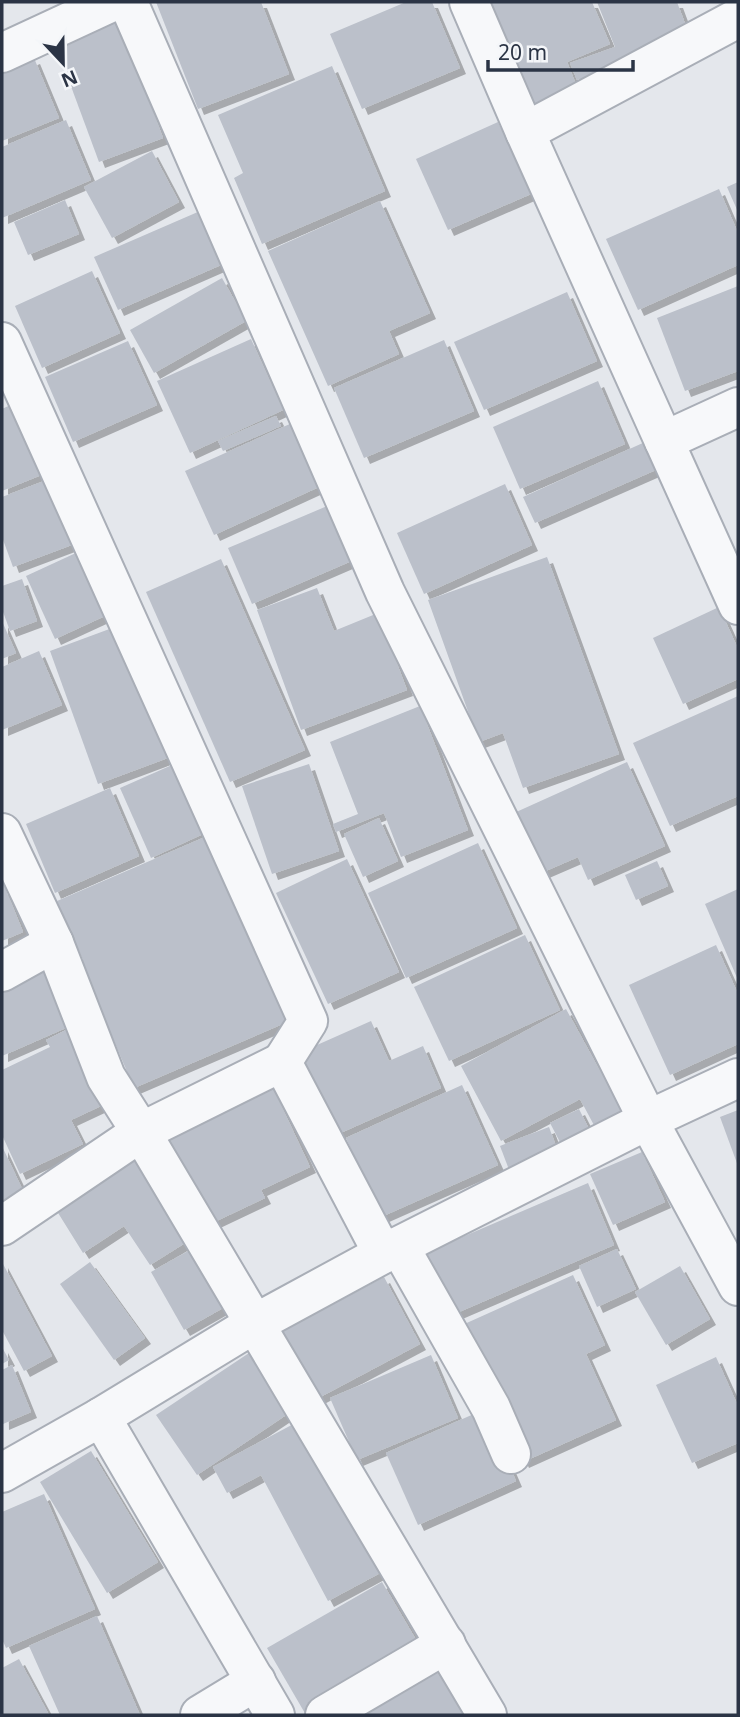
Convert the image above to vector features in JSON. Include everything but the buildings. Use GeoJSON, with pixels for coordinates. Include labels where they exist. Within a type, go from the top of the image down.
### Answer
{"type":"FeatureCollection","features":[{"type":"Feature","properties":{"kind":"street"},"geometry":{"type":"LineString","coordinates":[[2,53],[112,2]]}},
{"type":"Feature","properties":{"kind":"street"},"geometry":{"type":"LineString","coordinates":[[128,2],[385,592],[648,1120],[738,1286]]}},
{"type":"Feature","properties":{"kind":"street"},"geometry":{"type":"LineString","coordinates":[[469,2],[738,605]]}},
{"type":"Feature","properties":{"kind":"street"},"geometry":{"type":"LineString","coordinates":[[525,132],[738,18]]}},
{"type":"Feature","properties":{"kind":"street"},"geometry":{"type":"LineString","coordinates":[[2,342],[308,1021],[282,1062],[141,1132],[2,1226]]}},
{"type":"Feature","properties":{"kind":"street"},"geometry":{"type":"LineString","coordinates":[[664,442],[738,407]]}},
{"type":"Feature","properties":{"kind":"street"},"geometry":{"type":"LineString","coordinates":[[2,833],[54,943],[106,1077],[488,1715]]}},
{"type":"Feature","properties":{"kind":"street"},"geometry":{"type":"LineString","coordinates":[[2,972],[54,943]]}},
{"type":"Feature","properties":{"kind":"street"},"geometry":{"type":"LineString","coordinates":[[282,1062],[391,1250],[491,1408],[511,1454]]}},
{"type":"Feature","properties":{"kind":"street"},"geometry":{"type":"LineString","coordinates":[[2,1473],[101,1417],[254,1324],[391,1250],[648,1120],[738,1078]]}},
{"type":"Feature","properties":{"kind":"street"},"geometry":{"type":"LineString","coordinates":[[101,1417],[275,1715]]}},
{"type":"Feature","properties":{"kind":"street"},"geometry":{"type":"LineString","coordinates":[[325,1715],[446,1644]]}},
{"type":"Feature","properties":{"kind":"street"},"geometry":{"type":"LineString","coordinates":[[200,1715],[256,1681]]}}]}
